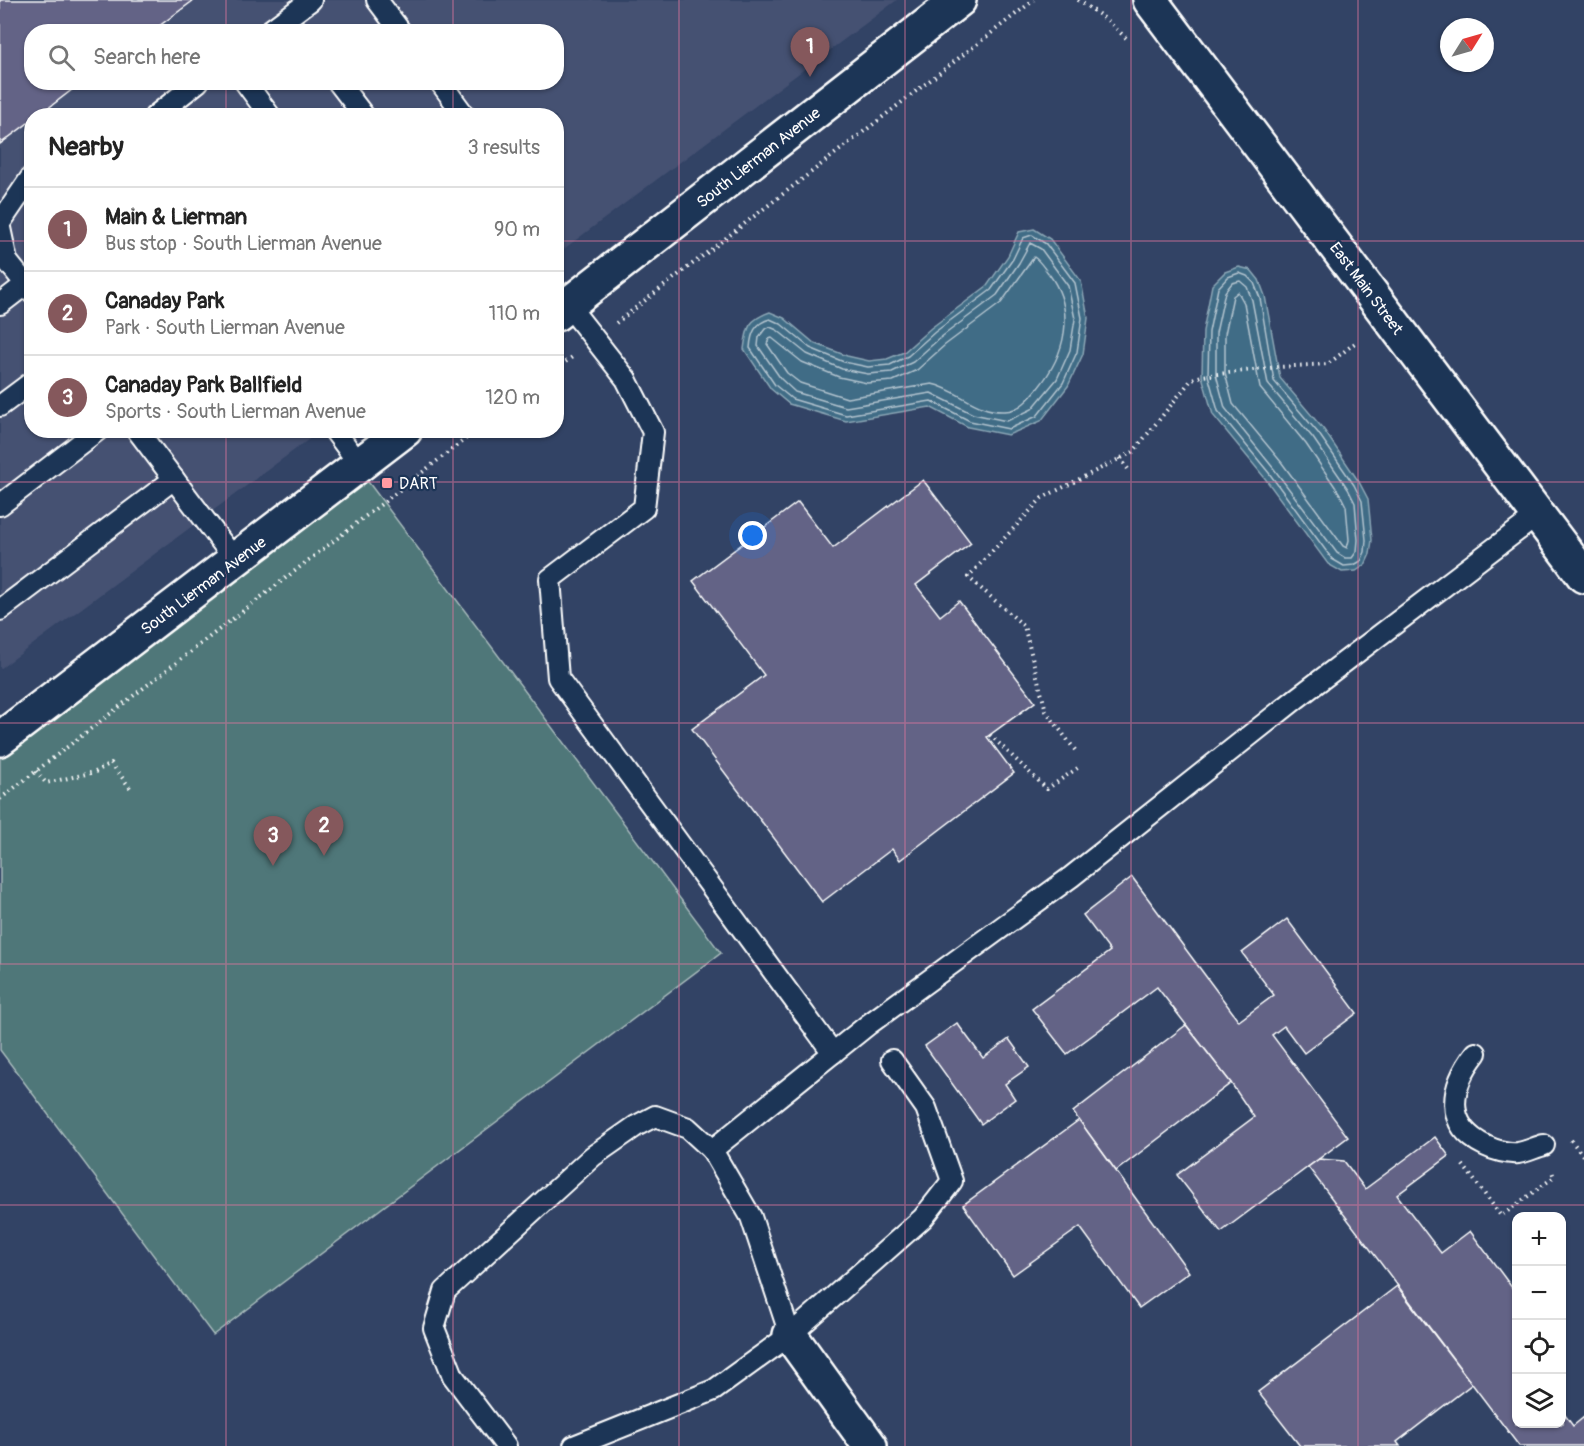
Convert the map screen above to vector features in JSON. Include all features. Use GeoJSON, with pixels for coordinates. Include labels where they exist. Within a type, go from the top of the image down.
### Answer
{"type":"FeatureCollection","features":[{"type":"Feature","properties":{"kind":"street","name":"South Lierman Avenue"},"geometry":{"type":"LineString","coordinates":[[564,307],[959,0]]}},
{"type":"Feature","properties":{"kind":"street","name":"East Main Street"},"geometry":{"type":"LineString","coordinates":[[1150,0],[1584,576]]}},
{"type":"Feature","properties":{"kind":"street","name":"South Lierman Avenue"},"geometry":{"type":"LineString","coordinates":[[0,739],[395,438]]}},
{"type":"Feature","properties":{"kind":"street"},"geometry":{"type":"LineString","coordinates":[[790,1335],[870,1446]]}},
{"type":"Feature","properties":{"kind":"lane"},"geometry":{"type":"LineString","coordinates":[[294,24],[311,0]]}},
{"type":"Feature","properties":{"kind":"lane"},"geometry":{"type":"LineString","coordinates":[[377,0],[395,24]]}},
{"type":"Feature","properties":{"kind":"lane"},"geometry":{"type":"LineString","coordinates":[[167,108],[188,90]]}},
{"type":"Feature","properties":{"kind":"lane"},"geometry":{"type":"LineString","coordinates":[[251,90],[264,108]]}},
{"type":"Feature","properties":{"kind":"lane"},"geometry":{"type":"LineString","coordinates":[[344,90],[358,108]]}},
{"type":"Feature","properties":{"kind":"lane"},"geometry":{"type":"LineString","coordinates":[[446,90],[459,108]]}},
{"type":"Feature","properties":{"kind":"lane"},"geometry":{"type":"LineString","coordinates":[[0,223],[24,188]]}},
{"type":"Feature","properties":{"kind":"lane"},"geometry":{"type":"LineString","coordinates":[[0,228],[8,261],[24,282]]}},
{"type":"Feature","properties":{"kind":"lane"},"geometry":{"type":"LineString","coordinates":[[0,304],[24,291]]}},
{"type":"Feature","properties":{"kind":"lane"},"geometry":{"type":"LineString","coordinates":[[564,311],[626,379],[653,432],[644,508],[550,579],[558,678],[833,1053]]}},
{"type":"Feature","properties":{"kind":"lane"},"geometry":{"type":"LineString","coordinates":[[0,406],[24,388]]}},
{"type":"Feature","properties":{"kind":"lane"},"geometry":{"type":"LineString","coordinates":[[0,505],[88,438]]}},
{"type":"Feature","properties":{"kind":"lane"},"geometry":{"type":"LineString","coordinates":[[142,438],[236,560]]}},
{"type":"Feature","properties":{"kind":"lane"},"geometry":{"type":"LineString","coordinates":[[340,438],[360,465]]}},
{"type":"Feature","properties":{"kind":"lane"},"geometry":{"type":"LineString","coordinates":[[0,610],[174,479]]}},
{"type":"Feature","properties":{"kind":"lane"},"geometry":{"type":"LineString","coordinates":[[712,1149],[833,1053],[1071,877],[1297,698],[1538,515]]}},
{"type":"Feature","properties":{"kind":"lane"},"geometry":{"type":"LineString","coordinates":[[1476,1053],[1463,1069],[1455,1095],[1454,1109],[1458,1122],[1473,1140],[1492,1149],[1517,1154],[1544,1145]]}},
{"type":"Feature","properties":{"kind":"lane"},"geometry":{"type":"LineString","coordinates":[[574,1446],[714,1390],[790,1335],[922,1218],[952,1181],[926,1108],[892,1060]]}},
{"type":"Feature","properties":{"kind":"lane"},"geometry":{"type":"LineString","coordinates":[[506,1446],[453,1376],[434,1328],[445,1291],[593,1156],[636,1126],[655,1116],[688,1128],[712,1149],[751,1218],[790,1335]]}},
{"type":"Feature","properties":{"kind":"path"},"geometry":{"type":"LineString","coordinates":[[618,321],[1034,0]]}},
{"type":"Feature","properties":{"kind":"path"},"geometry":{"type":"LineString","coordinates":[[1078,0],[1107,20],[1126,38]]}},
{"type":"Feature","properties":{"kind":"path"},"geometry":{"type":"LineString","coordinates":[[1075,750],[1046,711],[1024,626],[968,578],[1042,498],[1132,452],[1192,379],[1278,367],[1328,364],[1355,343]]}},
{"type":"Feature","properties":{"kind":"path"},"geometry":{"type":"LineString","coordinates":[[564,363],[574,356]]}},
{"type":"Feature","properties":{"kind":"path"},"geometry":{"type":"LineString","coordinates":[[0,799],[467,438]]}},
{"type":"Feature","properties":{"kind":"path"},"geometry":{"type":"LineString","coordinates":[[1120,458],[1128,469]]}},
{"type":"Feature","properties":{"kind":"path"},"geometry":{"type":"LineString","coordinates":[[990,735],[1047,789],[1079,767]]}},
{"type":"Feature","properties":{"kind":"path"},"geometry":{"type":"LineString","coordinates":[[36,771],[46,783],[95,772],[111,763],[132,789]]}},
{"type":"Feature","properties":{"kind":"path"},"geometry":{"type":"LineString","coordinates":[[1570,1139],[1584,1157]]}},
{"type":"Feature","properties":{"kind":"shaded area"},"geometry":{"type":"Polygon","coordinates":[[[0,0],[897,0],[564,249],[564,108],[24,108],[24,438],[311,438],[0,669],[0,0]]]}},
{"type":"Feature","properties":{"kind":"green space"},"geometry":{"type":"Polygon","coordinates":[[[366,479],[721,953],[213,1335],[0,1050],[0,759],[366,479]]]}},
{"type":"Feature","properties":{"kind":"water"},"geometry":{"type":"Polygon","coordinates":[[[1034,229],[1050,239],[1081,281],[1088,318],[1083,354],[1068,386],[1041,421],[1008,435],[968,427],[930,407],[846,421],[789,404],[771,389],[744,349],[750,325],[757,318],[770,312],[784,318],[814,343],[847,356],[869,361],[887,359],[904,352],[931,328],[987,286],[1008,256],[1019,232],[1034,229]]]}},
{"type":"Feature","properties":{"kind":"water"},"geometry":{"type":"Polygon","coordinates":[[[1239,267],[1251,270],[1259,280],[1265,296],[1280,378],[1324,430],[1368,499],[1372,540],[1370,554],[1365,565],[1356,571],[1342,572],[1328,564],[1264,477],[1213,415],[1202,376],[1203,331],[1212,285],[1225,272],[1239,267]]]}},
{"type":"Feature","properties":{"kind":"building"},"geometry":{"type":"Polygon","coordinates":[[[0,0],[194,0],[162,24],[24,24],[24,90],[72,90],[48,108],[24,108],[24,126],[0,144],[0,0]]]}},
{"type":"Feature","properties":{"kind":"building"},"geometry":{"type":"Polygon","coordinates":[[[923,480],[971,543],[916,585],[940,616],[959,601],[1035,702],[987,737],[1014,773],[900,860],[892,849],[822,902],[692,729],[764,675],[693,581],[798,502],[833,548],[923,480]]]}},
{"type":"Feature","properties":{"kind":"building"},"geometry":{"type":"Polygon","coordinates":[[[1132,877],[1239,1021],[1274,995],[1242,953],[1287,919],[1357,1013],[1304,1053],[1284,1026],[1272,1035],[1348,1137],[1221,1232],[1177,1175],[1254,1117],[1231,1083],[1157,987],[1067,1054],[1032,1009],[1110,951],[1083,915],[1132,877]]]}},
{"type":"Feature","properties":{"kind":"building"},"geometry":{"type":"Polygon","coordinates":[[[957,1023],[983,1058],[1009,1039],[1029,1067],[1005,1084],[1015,1099],[981,1124],[925,1046],[957,1023]]]}},
{"type":"Feature","properties":{"kind":"building"},"geometry":{"type":"Polygon","coordinates":[[[1186,1025],[1231,1083],[1116,1171],[1073,1112],[1186,1025]]]}},
{"type":"Feature","properties":{"kind":"building"},"geometry":{"type":"Polygon","coordinates":[[[1079,1120],[1189,1272],[1139,1308],[1080,1227],[1013,1275],[963,1205],[1079,1120]]]}},
{"type":"Feature","properties":{"kind":"building"},"geometry":{"type":"Polygon","coordinates":[[[1435,1137],[1449,1156],[1397,1195],[1441,1253],[1470,1231],[1512,1288],[1512,1428],[1566,1428],[1566,1416],[1573,1426],[1584,1417],[1584,1446],[1519,1446],[1308,1167],[1319,1159],[1344,1161],[1365,1189],[1435,1137]]]}},
{"type":"Feature","properties":{"kind":"building"},"geometry":{"type":"Polygon","coordinates":[[[1397,1286],[1472,1384],[1397,1442],[1400,1446],[1300,1446],[1258,1392],[1397,1286]]]}},
{"type":"Feature","properties":{"kind":"place","name":"Main & Lierman"},"geometry":{"type":"Point","coordinates":[810,77]}},
{"type":"Feature","properties":{"kind":"place","name":"DART"},"geometry":{"type":"Point","coordinates":[387,483]}},
{"type":"Feature","properties":{"kind":"place","name":"Canaday Park"},"geometry":{"type":"Point","coordinates":[324,856]}},
{"type":"Feature","properties":{"kind":"place","name":"Canaday Park Ballfield"},"geometry":{"type":"Point","coordinates":[273,866]}}]}
